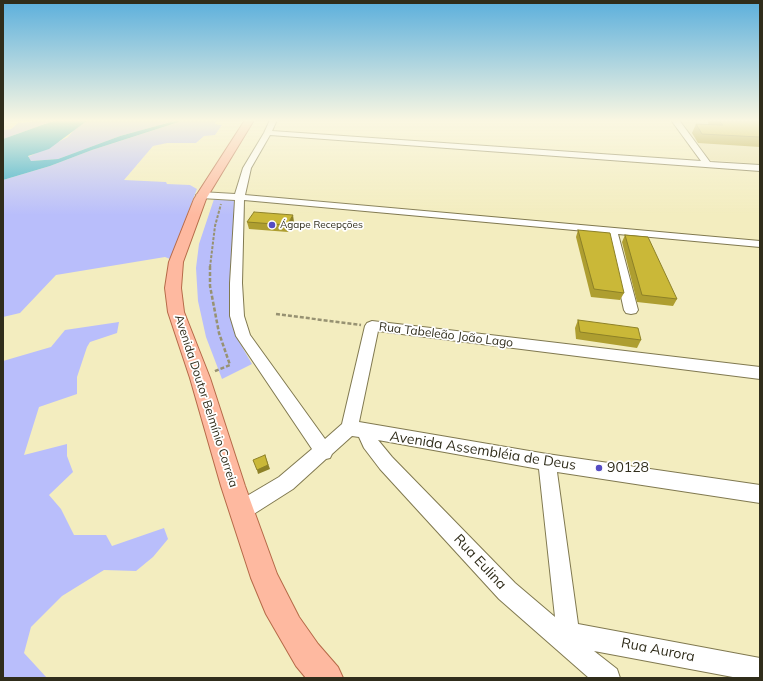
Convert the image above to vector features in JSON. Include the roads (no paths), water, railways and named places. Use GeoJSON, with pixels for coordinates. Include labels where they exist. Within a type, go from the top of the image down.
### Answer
{"type":"FeatureCollection","features":[{"type":"Feature","properties":{"kind":"main road","name":"Avenida Doutor Belmínio Correia"},"geometry":{"type":"LineString","coordinates":[[229,152],[201,196],[176,262],[173,288],[176,312],[200,378],[265,578],[276,604],[307,655],[327,678]]}},
{"type":"Feature","properties":{"kind":"street"},"geometry":{"type":"LineString","coordinates":[[257,152],[247,168],[240,197],[236,284],[237,316],[244,336],[324,452]]}},
{"type":"Feature","properties":{"kind":"street"},"geometry":{"type":"LineString","coordinates":[[534,152],[760,168]]}},
{"type":"Feature","properties":{"kind":"street"},"geometry":{"type":"LineString","coordinates":[[698,152],[707,164]]}},
{"type":"Feature","properties":{"kind":"street"},"geometry":{"type":"LineString","coordinates":[[201,196],[240,197],[760,244]]}},
{"type":"Feature","properties":{"kind":"street"},"geometry":{"type":"LineString","coordinates":[[612,230],[632,310]]}},
{"type":"Feature","properties":{"kind":"street","name":"Rua Tabeleão João Lago"},"geometry":{"type":"LineString","coordinates":[[358,430],[372,326],[760,372]]}},
{"type":"Feature","properties":{"kind":"street"},"geometry":{"type":"LineString","coordinates":[[242,510],[286,483],[324,452],[358,430]]}},
{"type":"Feature","properties":{"kind":"street","name":"Avenida Assembléia de Deus"},"geometry":{"type":"LineString","coordinates":[[358,430],[547,462],[760,494]]}},
{"type":"Feature","properties":{"kind":"street","name":"Rua Eulina"},"geometry":{"type":"LineString","coordinates":[[358,430],[391,469],[507,591],[562,634],[608,678]]}},
{"type":"Feature","properties":{"kind":"street"},"geometry":{"type":"LineString","coordinates":[[547,462],[562,634]]}},
{"type":"Feature","properties":{"kind":"street","name":"Rua Aurora"},"geometry":{"type":"LineString","coordinates":[[562,634],[760,670]]}},
{"type":"Feature","properties":{"kind":"place","name":"Ágape Recepções"},"geometry":{"type":"Point","coordinates":[272,225]}},
{"type":"Feature","properties":{"kind":"place","name":"90128"},"geometry":{"type":"Point","coordinates":[599,468]}}]}
